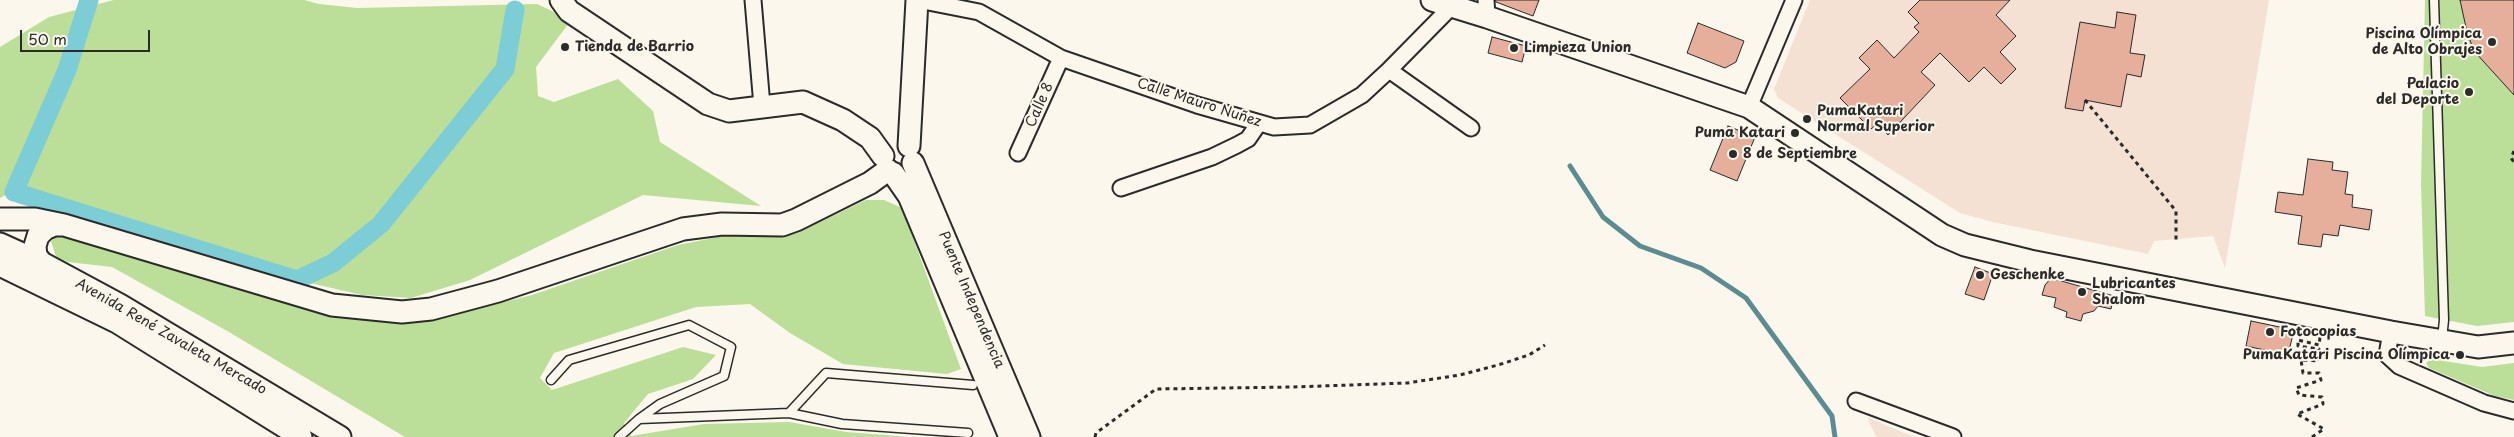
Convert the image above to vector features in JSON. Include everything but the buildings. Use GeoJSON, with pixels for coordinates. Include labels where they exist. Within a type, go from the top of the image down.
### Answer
{"type":"FeatureCollection","features":[{"type":"Feature","properties":{"kind":"main road","name":"Puente Independencia"},"geometry":{"type":"LineString","coordinates":[[561,0],[569,11],[708,104],[729,111],[803,102],[843,120],[870,138],[888,167],[919,200],[1029,437]]}},
{"type":"Feature","properties":{"kind":"main road"},"geometry":{"type":"LineString","coordinates":[[888,167],[903,173],[911,155],[917,0]]}},
{"type":"Feature","properties":{"kind":"main road"},"geometry":{"type":"LineString","coordinates":[[1442,3],[1486,8],[1748,107],[1942,235],[1965,245],[2030,260],[2441,341],[2478,347],[2514,343]]}},
{"type":"Feature","properties":{"kind":"main road"},"geometry":{"type":"LineString","coordinates":[[0,218],[35,218],[64,225],[332,305],[402,312],[431,309],[498,291],[683,229],[722,224],[782,224],[796,220],[862,188],[888,167],[891,144],[900,142],[911,155]]}},
{"type":"Feature","properties":{"kind":"main road","name":"Puente Independencia"},"geometry":{"type":"LineString","coordinates":[[911,155],[919,200],[1010,437]]}},
{"type":"Feature","properties":{"kind":"main road"},"geometry":{"type":"LineString","coordinates":[[42,263],[36,256],[35,246],[38,236],[45,229],[54,225],[64,225]]}},
{"type":"Feature","properties":{"kind":"main road","name":"Avenida René Zavaleta Mercado"},"geometry":{"type":"LineString","coordinates":[[0,244],[42,263],[120,305],[340,437]]}},
{"type":"Feature","properties":{"kind":"main road","name":"Avenida René Zavaleta Mercado"},"geometry":{"type":"LineString","coordinates":[[0,266],[117,322],[301,437]]}},
{"type":"Feature","properties":{"kind":"street"},"geometry":{"type":"LineString","coordinates":[[753,0],[762,106]]}},
{"type":"Feature","properties":{"kind":"street","name":"Calle Mauro Nuñez"},"geometry":{"type":"LineString","coordinates":[[917,0],[979,12],[1061,58],[1197,105],[1274,127],[1310,125],[1362,95],[1390,70],[1442,3]]}},
{"type":"Feature","properties":{"kind":"street"},"geometry":{"type":"LineString","coordinates":[[1748,107],[1794,0]]}},
{"type":"Feature","properties":{"kind":"street","name":"Calle 8"},"geometry":{"type":"LineString","coordinates":[[1018,152],[1061,58]]}},
{"type":"Feature","properties":{"kind":"street"},"geometry":{"type":"LineString","coordinates":[[1390,70],[1471,128]]}},
{"type":"Feature","properties":{"kind":"street"},"geometry":{"type":"LineString","coordinates":[[1121,188],[1212,157],[1248,139],[1259,123]]}},
{"type":"Feature","properties":{"kind":"street"},"geometry":{"type":"LineString","coordinates":[[2391,332],[2387,355],[2399,366],[2484,403],[2514,411]]}},
{"type":"Feature","properties":{"kind":"street"},"geometry":{"type":"LineString","coordinates":[[1856,401],[1953,437]]}},
{"type":"Feature","properties":{"kind":"lane"},"geometry":{"type":"LineString","coordinates":[[2434,0],[2444,320],[2441,341]]}},
{"type":"Feature","properties":{"kind":"lane"},"geometry":{"type":"LineString","coordinates":[[551,380],[569,360],[689,326],[731,347],[724,376],[660,404],[638,419],[619,437]]}},
{"type":"Feature","properties":{"kind":"lane"},"geometry":{"type":"LineString","coordinates":[[789,413],[826,374],[973,385]]}},
{"type":"Feature","properties":{"kind":"lane"},"geometry":{"type":"LineString","coordinates":[[638,419],[789,413],[842,424],[968,433]]}},
{"type":"Feature","properties":{"kind":"path"},"geometry":{"type":"LineString","coordinates":[[2085,100],[2176,211],[2176,240]]}},
{"type":"Feature","properties":{"kind":"path"},"geometry":{"type":"LineString","coordinates":[[2514,151],[2512,158],[2514,162]]}},
{"type":"Feature","properties":{"kind":"path"},"geometry":{"type":"LineString","coordinates":[[2312,437],[2324,429],[2296,414],[2323,404],[2322,397],[2299,395],[2296,388],[2320,380],[2319,372],[2303,373],[2302,360],[2318,360],[2319,350],[2298,346],[2298,340],[2319,345],[2321,330]]}},
{"type":"Feature","properties":{"kind":"path"},"geometry":{"type":"LineString","coordinates":[[1094,437],[1096,433],[1156,389],[1407,383],[1460,375],[1498,365],[1529,356],[1545,345]]}},
{"type":"Feature","properties":{"kind":"shaded area"},"geometry":{"type":"Polygon","coordinates":[[[1810,0],[2269,0],[2225,268],[2213,236],[2154,241],[2148,254],[1993,222],[1960,213],[1778,98],[1774,89],[1810,0]]]}},
{"type":"Feature","properties":{"kind":"shaded area"},"geometry":{"type":"Polygon","coordinates":[[[1867,417],[1909,435],[1915,437],[1876,437],[1867,417]]]}},
{"type":"Feature","properties":{"kind":"green space"},"geometry":{"type":"Polygon","coordinates":[[[114,0],[304,0],[319,4],[357,8],[537,4],[552,11],[569,23],[536,67],[538,96],[554,102],[618,79],[653,111],[660,142],[761,206],[643,195],[470,280],[411,298],[362,295],[297,280],[44,201],[23,186],[0,198],[0,47],[49,17],[114,0]]]}},
{"type":"Feature","properties":{"kind":"green space","name":"Palacio del Deporte"},"geometry":{"type":"Polygon","coordinates":[[[2425,0],[2514,0],[2514,322],[2477,326],[2425,316],[2421,184],[2425,0]]]}},
{"type":"Feature","properties":{"kind":"green space"},"geometry":{"type":"Polygon","coordinates":[[[866,200],[884,200],[902,208],[961,369],[947,374],[843,364],[790,333],[750,304],[696,307],[554,353],[540,378],[552,390],[683,347],[716,355],[693,379],[648,394],[624,423],[631,436],[704,424],[789,422],[846,432],[910,437],[405,437],[229,332],[112,267],[68,262],[56,257],[51,241],[59,236],[325,312],[387,321],[436,319],[532,295],[678,245],[723,236],[784,236],[798,233],[866,200]]]}},
{"type":"Feature","properties":{"kind":"green space"},"geometry":{"type":"Polygon","coordinates":[[[2431,359],[2482,367],[2514,363],[2514,400],[2495,396],[2429,368],[2426,363],[2431,359]]]}},
{"type":"Feature","properties":{"kind":"waterway"},"geometry":{"type":"LineString","coordinates":[[89,0],[67,70],[14,192],[297,280],[333,263],[381,224],[505,69],[515,10]]}},
{"type":"Feature","properties":{"kind":"waterway"},"geometry":{"type":"LineString","coordinates":[[1570,166],[1603,217],[1640,246],[1701,268],[1746,298],[1832,416],[1835,437]]}},
{"type":"Feature","properties":{"kind":"place","name":"Piscina Olímpica de Alto Obrajes"},"geometry":{"type":"Point","coordinates":[2492,42]}},
{"type":"Feature","properties":{"kind":"place","name":"Tienda de Barrio"},"geometry":{"type":"Point","coordinates":[565,47]}},
{"type":"Feature","properties":{"kind":"place","name":"Limpieza Union"},"geometry":{"type":"Point","coordinates":[1514,48]}},
{"type":"Feature","properties":{"kind":"place","name":"Palacio del Deporte"},"geometry":{"type":"Point","coordinates":[2469,92]}},
{"type":"Feature","properties":{"kind":"place","name":"PumaKatari Normal Superior"},"geometry":{"type":"Point","coordinates":[1807,119]}},
{"type":"Feature","properties":{"kind":"place","name":"Puma Katari"},"geometry":{"type":"Point","coordinates":[1795,133]}},
{"type":"Feature","properties":{"kind":"place","name":"8 de Septiembre"},"geometry":{"type":"Point","coordinates":[1733,154]}},
{"type":"Feature","properties":{"kind":"place","name":"Geschenke"},"geometry":{"type":"Point","coordinates":[1980,275]}},
{"type":"Feature","properties":{"kind":"place","name":"Lubricantes Shalom"},"geometry":{"type":"Point","coordinates":[2082,292]}},
{"type":"Feature","properties":{"kind":"place","name":"Fotocopias"},"geometry":{"type":"Point","coordinates":[2270,332]}},
{"type":"Feature","properties":{"kind":"place","name":"PumaKatari Piscina Olímpica"},"geometry":{"type":"Point","coordinates":[2460,355]}}]}
